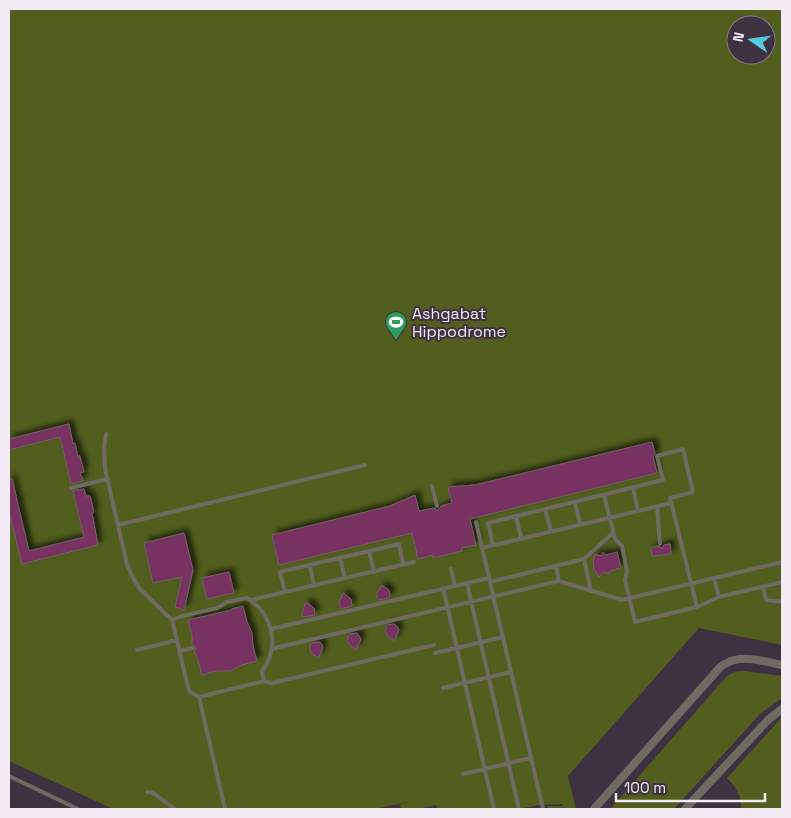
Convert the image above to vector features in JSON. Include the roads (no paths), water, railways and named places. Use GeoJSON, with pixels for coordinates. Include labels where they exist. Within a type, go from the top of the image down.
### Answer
{"type":"FeatureCollection","features":[{"type":"Feature","properties":{"kind":"street"},"geometry":{"type":"LineString","coordinates":[[594,809],[726,663],[732,660],[743,659],[782,665]]}},
{"type":"Feature","properties":{"kind":"street"},"geometry":{"type":"LineString","coordinates":[[685,809],[768,720],[782,709]]}},
{"type":"Feature","properties":{"kind":"lane"},"geometry":{"type":"LineString","coordinates":[[106,434],[104,447],[107,479],[131,574],[136,584],[172,620],[189,691],[199,697],[264,681],[272,683],[434,645]]}},
{"type":"Feature","properties":{"kind":"lane"},"geometry":{"type":"LineString","coordinates":[[493,545],[488,523],[663,480],[657,456],[683,449],[693,492],[670,498],[697,607]]}},
{"type":"Feature","properties":{"kind":"lane"},"geometry":{"type":"LineString","coordinates":[[118,525],[365,465]]}},
{"type":"Feature","properties":{"kind":"lane"},"geometry":{"type":"LineString","coordinates":[[72,488],[107,479]]}},
{"type":"Feature","properties":{"kind":"lane"},"geometry":{"type":"LineString","coordinates":[[432,486],[437,506]]}},
{"type":"Feature","properties":{"kind":"lane"},"geometry":{"type":"LineString","coordinates":[[633,488],[638,511]]}},
{"type":"Feature","properties":{"kind":"lane"},"geometry":{"type":"LineString","coordinates":[[604,495],[613,533],[615,539],[622,546],[626,562],[625,580],[635,622],[697,607],[719,597],[782,582]]}},
{"type":"Feature","properties":{"kind":"lane"},"geometry":{"type":"LineString","coordinates":[[575,502],[580,524]]}},
{"type":"Feature","properties":{"kind":"lane"},"geometry":{"type":"LineString","coordinates":[[482,548],[672,503]]}},
{"type":"Feature","properties":{"kind":"lane"},"geometry":{"type":"LineString","coordinates":[[658,506],[660,544]]}},
{"type":"Feature","properties":{"kind":"lane"},"geometry":{"type":"LineString","coordinates":[[546,509],[551,531]]}},
{"type":"Feature","properties":{"kind":"lane"},"geometry":{"type":"LineString","coordinates":[[516,516],[521,538]]}},
{"type":"Feature","properties":{"kind":"lane"},"geometry":{"type":"LineString","coordinates":[[476,522],[543,809]]}},
{"type":"Feature","properties":{"kind":"lane"},"geometry":{"type":"LineString","coordinates":[[271,629],[443,588],[584,559],[613,533]]}},
{"type":"Feature","properties":{"kind":"lane"},"geometry":{"type":"LineString","coordinates":[[285,592],[280,572],[399,544],[403,564]]}},
{"type":"Feature","properties":{"kind":"lane"},"geometry":{"type":"LineString","coordinates":[[369,551],[374,572]]}},
{"type":"Feature","properties":{"kind":"lane"},"geometry":{"type":"LineString","coordinates":[[340,558],[345,578]]}},
{"type":"Feature","properties":{"kind":"lane"},"geometry":{"type":"LineString","coordinates":[[584,559],[592,591]]}},
{"type":"Feature","properties":{"kind":"lane"},"geometry":{"type":"LineString","coordinates":[[251,600],[414,562]]}},
{"type":"Feature","properties":{"kind":"lane"},"geometry":{"type":"LineString","coordinates":[[272,650],[559,581],[622,600],[782,562]]}},
{"type":"Feature","properties":{"kind":"lane"},"geometry":{"type":"LineString","coordinates":[[310,565],[314,586]]}},
{"type":"Feature","properties":{"kind":"lane"},"geometry":{"type":"LineString","coordinates":[[556,566],[559,581]]}},
{"type":"Feature","properties":{"kind":"lane"},"geometry":{"type":"LineString","coordinates":[[451,569],[455,586]]}},
{"type":"Feature","properties":{"kind":"lane"},"geometry":{"type":"LineString","coordinates":[[714,578],[719,597]]}},
{"type":"Feature","properties":{"kind":"lane"},"geometry":{"type":"LineString","coordinates":[[467,583],[519,809]]}},
{"type":"Feature","properties":{"kind":"lane"},"geometry":{"type":"LineString","coordinates":[[763,587],[766,600],[782,602]]}},
{"type":"Feature","properties":{"kind":"lane"},"geometry":{"type":"LineString","coordinates":[[443,588],[494,809]]}},
{"type":"Feature","properties":{"kind":"lane"},"geometry":{"type":"LineString","coordinates":[[172,620],[217,608],[227,602],[247,598],[251,600],[263,612],[271,629],[272,650],[262,670],[264,681]]}},
{"type":"Feature","properties":{"kind":"lane"},"geometry":{"type":"LineString","coordinates":[[435,652],[503,637]]}},
{"type":"Feature","properties":{"kind":"lane"},"geometry":{"type":"LineString","coordinates":[[137,650],[177,640]]}},
{"type":"Feature","properties":{"kind":"lane"},"geometry":{"type":"LineString","coordinates":[[180,651],[192,648]]}},
{"type":"Feature","properties":{"kind":"lane"},"geometry":{"type":"LineString","coordinates":[[443,688],[511,672]]}},
{"type":"Feature","properties":{"kind":"lane"},"geometry":{"type":"LineString","coordinates":[[199,697],[225,809]]}},
{"type":"Feature","properties":{"kind":"lane"},"geometry":{"type":"LineString","coordinates":[[463,774],[531,758]]}},
{"type":"Feature","properties":{"kind":"lane"},"geometry":{"type":"LineString","coordinates":[[9,776],[78,809]]}},
{"type":"Feature","properties":{"kind":"lane"},"geometry":{"type":"LineString","coordinates":[[147,792],[153,793],[175,809]]}},
{"type":"Feature","properties":{"kind":"place","name":"Ashgabat Hippodrome"},"geometry":{"type":"Point","coordinates":[396,341]}}]}
